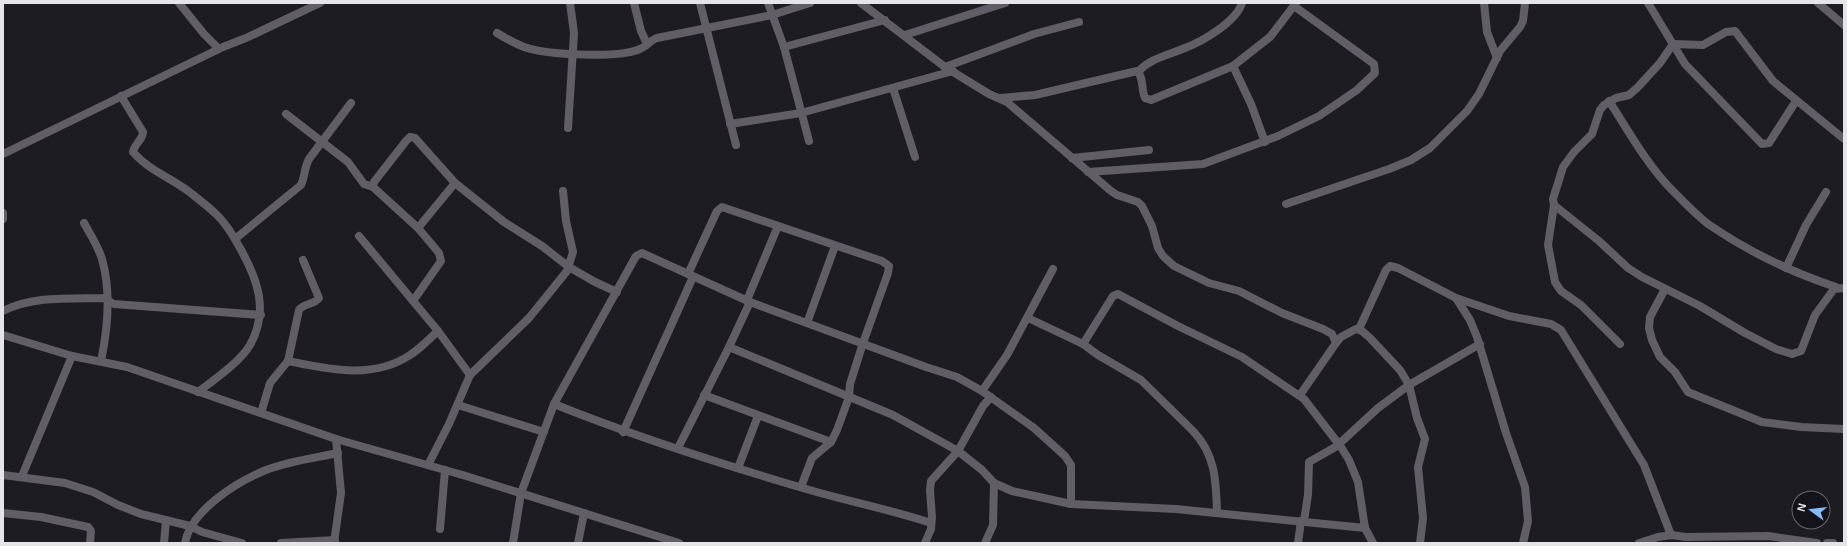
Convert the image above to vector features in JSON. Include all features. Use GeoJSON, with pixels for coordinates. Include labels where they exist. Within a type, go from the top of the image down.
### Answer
{"type":"FeatureCollection","features":[{"type":"Feature","properties":{"kind":"street"},"geometry":{"type":"LineString","coordinates":[[179,3],[204,34],[219,49]]}},
{"type":"Feature","properties":{"kind":"street"},"geometry":{"type":"LineString","coordinates":[[3,154],[219,49],[320,3]]}},
{"type":"Feature","properties":{"kind":"street"},"geometry":{"type":"LineString","coordinates":[[568,128],[574,22],[570,3]]}},
{"type":"Feature","properties":{"kind":"street"},"geometry":{"type":"LineString","coordinates":[[634,3],[641,31],[647,44]]}},
{"type":"Feature","properties":{"kind":"street"},"geometry":{"type":"LineString","coordinates":[[700,3],[736,145]]}},
{"type":"Feature","properties":{"kind":"street"},"geometry":{"type":"LineString","coordinates":[[768,3],[784,48],[809,141]]}},
{"type":"Feature","properties":{"kind":"street"},"geometry":{"type":"LineString","coordinates":[[497,33],[525,48],[573,55],[634,51],[642,49],[657,38],[772,15],[810,3]]}},
{"type":"Feature","properties":{"kind":"street"},"geometry":{"type":"LineString","coordinates":[[861,3],[945,66],[1015,108],[1088,172],[1117,195],[1138,202],[1142,206],[1152,226],[1158,248],[1163,256],[1174,266],[1209,283],[1239,291],[1282,313],[1323,329],[1332,334],[1336,342]]}},
{"type":"Feature","properties":{"kind":"street"},"geometry":{"type":"LineString","coordinates":[[905,35],[978,7],[1004,3]]}},
{"type":"Feature","properties":{"kind":"street"},"geometry":{"type":"LineString","coordinates":[[999,98],[1041,93],[1138,71],[1146,63],[1187,48],[1214,33],[1240,10],[1242,3]]}},
{"type":"Feature","properties":{"kind":"street"},"geometry":{"type":"LineString","coordinates":[[1484,3],[1487,32],[1497,58]]}},
{"type":"Feature","properties":{"kind":"street"},"geometry":{"type":"LineString","coordinates":[[1286,204],[1389,169],[1411,160],[1430,148],[1471,105],[1479,94],[1505,43],[1520,27],[1523,21],[1525,3]]}},
{"type":"Feature","properties":{"kind":"street"},"geometry":{"type":"LineString","coordinates":[[1648,3],[1685,64],[1762,144],[1769,142],[1796,101]]}},
{"type":"Feature","properties":{"kind":"street"},"geometry":{"type":"LineString","coordinates":[[1818,3],[1844,25]]}},
{"type":"Feature","properties":{"kind":"street"},"geometry":{"type":"LineString","coordinates":[[1088,172],[1203,164],[1264,142],[1324,113],[1357,90],[1375,73],[1374,64],[1295,4],[1270,37],[1233,66],[1151,100],[1145,98],[1143,94],[1138,71]]}},
{"type":"Feature","properties":{"kind":"street"},"geometry":{"type":"LineString","coordinates":[[784,48],[885,20]]}},
{"type":"Feature","properties":{"kind":"street"},"geometry":{"type":"LineString","coordinates":[[945,66],[1034,34],[1079,22]]}},
{"type":"Feature","properties":{"kind":"street"},"geometry":{"type":"LineString","coordinates":[[1673,44],[1703,45],[1726,32],[1735,31],[1774,81],[1796,101],[1844,139]]}},
{"type":"Feature","properties":{"kind":"street"},"geometry":{"type":"LineString","coordinates":[[1620,344],[1582,305],[1561,291],[1555,282],[1548,245],[1554,205],[1552,199],[1563,167],[1574,152],[1592,134],[1600,110],[1609,100],[1629,95],[1638,87],[1660,63],[1673,44]]}},
{"type":"Feature","properties":{"kind":"street"},"geometry":{"type":"LineString","coordinates":[[1233,66],[1251,104],[1264,142]]}},
{"type":"Feature","properties":{"kind":"street"},"geometry":{"type":"LineString","coordinates":[[730,124],[801,113],[953,71]]}},
{"type":"Feature","properties":{"kind":"street"},"geometry":{"type":"LineString","coordinates":[[893,88],[915,157]]}},
{"type":"Feature","properties":{"kind":"street"},"geometry":{"type":"LineString","coordinates":[[121,96],[144,132],[142,138],[134,147],[133,152],[162,176],[191,193],[218,216],[234,239],[256,281],[260,315],[257,329],[249,346],[219,376],[198,392]]}},
{"type":"Feature","properties":{"kind":"street"},"geometry":{"type":"LineString","coordinates":[[1609,100],[1644,154],[1669,187],[1707,223],[1786,268],[1840,288]]}},
{"type":"Feature","properties":{"kind":"street"},"geometry":{"type":"LineString","coordinates":[[234,239],[301,185],[304,180],[305,166],[322,140],[351,103]]}},
{"type":"Feature","properties":{"kind":"street"},"geometry":{"type":"LineString","coordinates":[[286,114],[322,140],[348,162],[364,184],[374,187],[418,228],[439,253],[441,261],[413,301]]}},
{"type":"Feature","properties":{"kind":"street"},"geometry":{"type":"LineString","coordinates":[[374,187],[374,182],[406,141],[412,137],[440,165],[455,183],[504,222],[542,246],[569,267],[595,282],[617,292]]}},
{"type":"Feature","properties":{"kind":"street"},"geometry":{"type":"LineString","coordinates":[[1072,158],[1149,150]]}},
{"type":"Feature","properties":{"kind":"street"},"geometry":{"type":"LineString","coordinates":[[418,228],[455,183]]}},
{"type":"Feature","properties":{"kind":"street"},"geometry":{"type":"LineString","coordinates":[[428,465],[458,405],[470,375],[529,318],[569,267],[572,252],[566,221],[564,191]]}},
{"type":"Feature","properties":{"kind":"street"},"geometry":{"type":"LineString","coordinates":[[1786,268],[1806,225],[1826,192]]}},
{"type":"Feature","properties":{"kind":"street"},"geometry":{"type":"LineString","coordinates":[[1554,205],[1599,241],[1628,268],[1665,289],[1700,306],[1751,336],[1776,349],[1792,354],[1801,351],[1815,315],[1828,294],[1840,288]]}},
{"type":"Feature","properties":{"kind":"street"},"geometry":{"type":"LineString","coordinates":[[623,432],[720,207],[724,207],[882,261],[889,266],[888,273],[850,384],[849,397],[831,442],[812,458],[801,487]]}},
{"type":"Feature","properties":{"kind":"street"},"geometry":{"type":"LineString","coordinates":[[3,214],[3,219]]}},
{"type":"Feature","properties":{"kind":"street"},"geometry":{"type":"LineString","coordinates":[[84,223],[102,258],[106,276],[107,298],[105,342],[101,361]]}},
{"type":"Feature","properties":{"kind":"street"},"geometry":{"type":"LineString","coordinates":[[678,448],[730,347],[778,226]]}},
{"type":"Feature","properties":{"kind":"street"},"geometry":{"type":"LineString","coordinates":[[359,236],[438,331],[470,375]]}},
{"type":"Feature","properties":{"kind":"street"},"geometry":{"type":"LineString","coordinates":[[807,322],[835,246]]}},
{"type":"Feature","properties":{"kind":"street"},"geometry":{"type":"LineString","coordinates":[[513,543],[521,493],[554,404],[636,256],[639,254],[645,254],[690,276],[748,301],[957,377],[982,391],[1034,428],[1065,456],[1071,465],[1071,504]]}},
{"type":"Feature","properties":{"kind":"street"},"geometry":{"type":"LineString","coordinates":[[261,413],[270,383],[288,361],[299,310],[301,307],[317,301],[319,298],[303,260]]}},
{"type":"Feature","properties":{"kind":"street"},"geometry":{"type":"LineString","coordinates":[[1359,329],[1386,270],[1390,266],[1398,268],[1456,298],[1509,316],[1551,324],[1561,330],[1644,465],[1671,535]]}},
{"type":"Feature","properties":{"kind":"street"},"geometry":{"type":"LineString","coordinates":[[982,391],[1007,354],[1028,318],[1053,269]]}},
{"type":"Feature","properties":{"kind":"street"},"geometry":{"type":"LineString","coordinates":[[1665,289],[1650,317],[1649,328],[1652,340],[1660,357],[1675,372],[1688,392],[1762,422],[1801,427],[1844,429]]}},
{"type":"Feature","properties":{"kind":"street"},"geometry":{"type":"LineString","coordinates":[[1083,344],[1113,296],[1118,294],[1178,326],[1242,357],[1300,395],[1316,413],[1348,460],[1358,482],[1365,528],[1373,543]]}},
{"type":"Feature","properties":{"kind":"street"},"geometry":{"type":"LineString","coordinates":[[3,310],[23,304],[41,301],[107,298],[114,304],[260,315]]}},
{"type":"Feature","properties":{"kind":"street"},"geometry":{"type":"LineString","coordinates":[[1456,298],[1470,320],[1480,344],[1506,433],[1525,487],[1528,521],[1523,543]]}},
{"type":"Feature","properties":{"kind":"street"},"geometry":{"type":"LineString","coordinates":[[1028,318],[1083,344],[1098,355],[1141,380],[1200,439],[1215,472],[1217,513]]}},
{"type":"Feature","properties":{"kind":"street"},"geometry":{"type":"LineString","coordinates":[[1300,395],[1336,342],[1351,331],[1359,329]]}},
{"type":"Feature","properties":{"kind":"street"},"geometry":{"type":"LineString","coordinates":[[1359,329],[1386,353],[1400,370],[1409,385],[1417,418],[1425,439],[1418,467],[1423,518],[1420,543]]}},
{"type":"Feature","properties":{"kind":"street"},"geometry":{"type":"LineString","coordinates":[[288,361],[345,370],[370,370],[410,356],[438,331]]}},
{"type":"Feature","properties":{"kind":"street"},"geometry":{"type":"LineString","coordinates":[[3,335],[72,356],[127,367],[336,439],[521,493],[679,543]]}},
{"type":"Feature","properties":{"kind":"street"},"geometry":{"type":"LineString","coordinates":[[1298,543],[1308,495],[1309,462],[1339,445],[1378,408],[1409,385],[1480,344]]}},
{"type":"Feature","properties":{"kind":"street"},"geometry":{"type":"LineString","coordinates":[[730,347],[893,415],[958,452],[982,470],[994,483],[1012,490],[1071,504],[1217,513],[1365,528]]}},
{"type":"Feature","properties":{"kind":"street"},"geometry":{"type":"LineString","coordinates":[[22,476],[72,356]]}},
{"type":"Feature","properties":{"kind":"street"},"geometry":{"type":"LineString","coordinates":[[704,395],[831,442]]}},
{"type":"Feature","properties":{"kind":"street"},"geometry":{"type":"LineString","coordinates":[[925,543],[931,523],[931,481],[958,452],[983,406],[991,397]]}},
{"type":"Feature","properties":{"kind":"street"},"geometry":{"type":"LineString","coordinates":[[554,404],[623,432],[801,487],[931,523]]}},
{"type":"Feature","properties":{"kind":"street"},"geometry":{"type":"LineString","coordinates":[[458,405],[544,432]]}},
{"type":"Feature","properties":{"kind":"street"},"geometry":{"type":"LineString","coordinates":[[738,468],[758,416]]}},
{"type":"Feature","properties":{"kind":"street"},"geometry":{"type":"LineString","coordinates":[[281,543],[334,541],[341,493],[336,439]]}},
{"type":"Feature","properties":{"kind":"street"},"geometry":{"type":"LineString","coordinates":[[185,543],[190,526],[216,500],[266,470],[338,453]]}},
{"type":"Feature","properties":{"kind":"street"},"geometry":{"type":"LineString","coordinates":[[440,529],[445,470]]}},
{"type":"Feature","properties":{"kind":"street"},"geometry":{"type":"LineString","coordinates":[[3,475],[22,476],[65,483],[93,492],[140,514],[190,526],[224,540],[242,543]]}},
{"type":"Feature","properties":{"kind":"street"},"geometry":{"type":"LineString","coordinates":[[985,543],[993,525],[994,483]]}},
{"type":"Feature","properties":{"kind":"street"},"geometry":{"type":"LineString","coordinates":[[3,513],[41,517],[88,527],[92,533],[90,543]]}},
{"type":"Feature","properties":{"kind":"street"},"geometry":{"type":"LineString","coordinates":[[578,543],[584,513]]}},
{"type":"Feature","properties":{"kind":"street"},"geometry":{"type":"LineString","coordinates":[[164,543],[166,520]]}},
{"type":"Feature","properties":{"kind":"street"},"geometry":{"type":"LineString","coordinates":[[1639,543],[1658,537],[1671,535],[1686,538],[1768,536],[1817,543]]}},
{"type":"Feature","properties":{"kind":"street"},"geometry":{"type":"LineString","coordinates":[[1826,543],[1833,543]]}}]}
